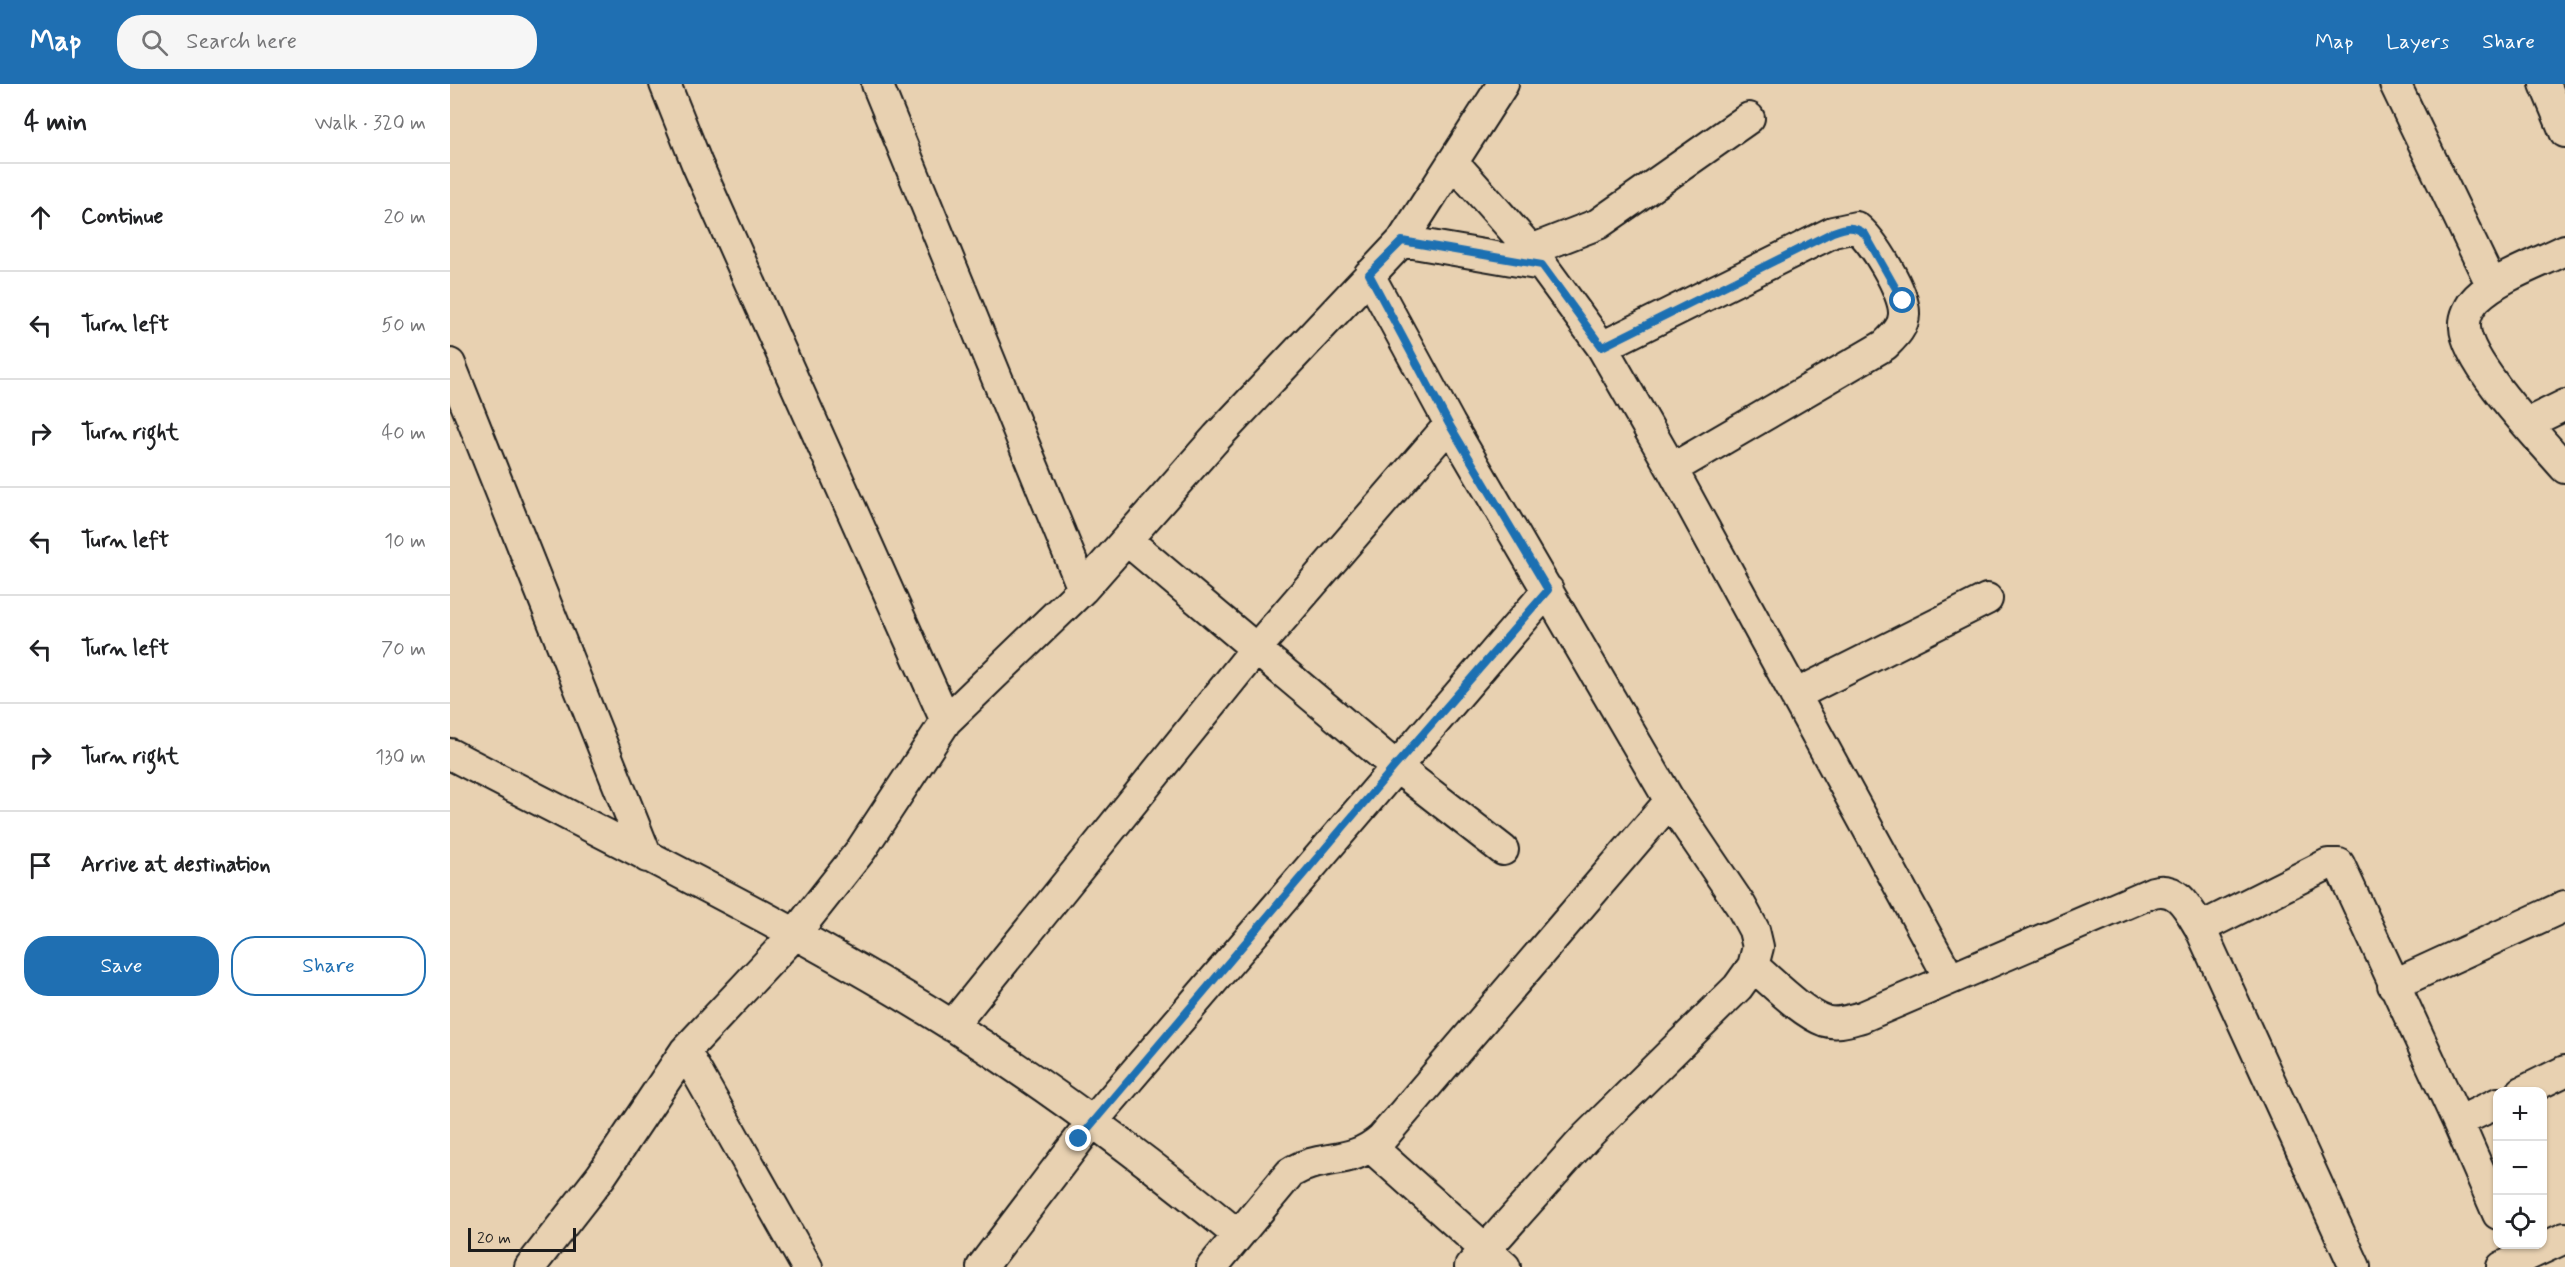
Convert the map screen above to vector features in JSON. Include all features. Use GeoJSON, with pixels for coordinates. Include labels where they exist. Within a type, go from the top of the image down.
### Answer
{"type":"FeatureCollection","features":[{"type":"Feature","properties":{"kind":"street"},"geometry":{"type":"LineString","coordinates":[[665,84],[702,175],[946,721]]}},
{"type":"Feature","properties":{"kind":"street"},"geometry":{"type":"LineString","coordinates":[[877,84],[1083,589]]}},
{"type":"Feature","properties":{"kind":"street"},"geometry":{"type":"LineString","coordinates":[[530,1267],[601,1176],[685,1051],[794,935],[861,850],[946,721],[1083,589],[1128,541],[1217,437],[1402,241],[1455,163],[1503,84]]}},
{"type":"Feature","properties":{"kind":"street"},"geometry":{"type":"LineString","coordinates":[[2395,84],[2492,286]]}},
{"type":"Feature","properties":{"kind":"street"},"geometry":{"type":"LineString","coordinates":[[2546,84],[2565,132]]}},
{"type":"Feature","properties":{"kind":"street"},"geometry":{"type":"LineString","coordinates":[[1402,241],[1537,257],[1598,224],[1749,118]]}},
{"type":"Feature","properties":{"kind":"street"},"geometry":{"type":"LineString","coordinates":[[1455,163],[1537,257],[1602,347],[1672,469],[1950,979]]}},
{"type":"Feature","properties":{"kind":"street"},"geometry":{"type":"LineString","coordinates":[[1602,347],[1833,232],[1856,227],[1874,247],[1903,301],[1904,314],[1896,335],[1885,345],[1672,469]]}},
{"type":"Feature","properties":{"kind":"street"},"geometry":{"type":"LineString","coordinates":[[2565,249],[2492,286],[2475,299],[2468,312],[2465,327],[2481,366],[2526,424],[2565,468]]}},
{"type":"Feature","properties":{"kind":"street"},"geometry":{"type":"LineString","coordinates":[[1369,274],[1449,424],[1670,801],[1742,906],[1754,930],[1758,947],[1753,966],[1738,987],[1585,1138],[1487,1261],[1371,1147]]}},
{"type":"Feature","properties":{"kind":"street"},"geometry":{"type":"LineString","coordinates":[[450,364],[647,857]]}},
{"type":"Feature","properties":{"kind":"street"},"geometry":{"type":"LineString","coordinates":[[2526,424],[2565,405]]}},
{"type":"Feature","properties":{"kind":"street"},"geometry":{"type":"LineString","coordinates":[[952,1026],[1255,650],[1449,424]]}},
{"type":"Feature","properties":{"kind":"street"},"geometry":{"type":"LineString","coordinates":[[1128,541],[1395,766],[1503,850]]}},
{"type":"Feature","properties":{"kind":"street"},"geometry":{"type":"LineString","coordinates":[[982,1267],[1093,1121],[1548,590]]}},
{"type":"Feature","properties":{"kind":"street"},"geometry":{"type":"LineString","coordinates":[[1795,695],[1988,599]]}},
{"type":"Feature","properties":{"kind":"street"},"geometry":{"type":"LineString","coordinates":[[450,754],[794,935],[952,1026],[1093,1121],[1238,1235]]}},
{"type":"Feature","properties":{"kind":"street"},"geometry":{"type":"LineString","coordinates":[[1212,1267],[1290,1173],[1306,1165],[1350,1158],[1371,1147],[1392,1127],[1670,801]]}},
{"type":"Feature","properties":{"kind":"street"},"geometry":{"type":"LineString","coordinates":[[2200,928],[2334,863],[2343,869],[2393,985],[2458,1122],[2493,1202]]}},
{"type":"Feature","properties":{"kind":"street"},"geometry":{"type":"LineString","coordinates":[[1753,966],[1813,1015],[1826,1021],[1843,1022],[1862,1017],[2162,890],[2169,891],[2180,898],[2200,928],[2355,1267]]}},
{"type":"Feature","properties":{"kind":"street"},"geometry":{"type":"LineString","coordinates":[[2393,985],[2565,906]]}},
{"type":"Feature","properties":{"kind":"street"},"geometry":{"type":"LineString","coordinates":[[685,1051],[807,1267]]}},
{"type":"Feature","properties":{"kind":"street"},"geometry":{"type":"LineString","coordinates":[[2532,1087],[2565,1071]]}},
{"type":"Feature","properties":{"kind":"street"},"geometry":{"type":"LineString","coordinates":[[2458,1122],[2493,1105]]}},
{"type":"Feature","properties":{"kind":"street"},"geometry":{"type":"LineString","coordinates":[[2512,1260],[2565,1238]]}},
{"type":"Feature","properties":{"kind":"route"},"geometry":{"type":"LineString","coordinates":[[1079,1139],[1395,766],[1548,590],[1449,424],[1369,274],[1402,241],[1542,265],[1602,347],[1833,232],[1856,227],[1865,234],[1874,247],[1903,301]]}}]}
